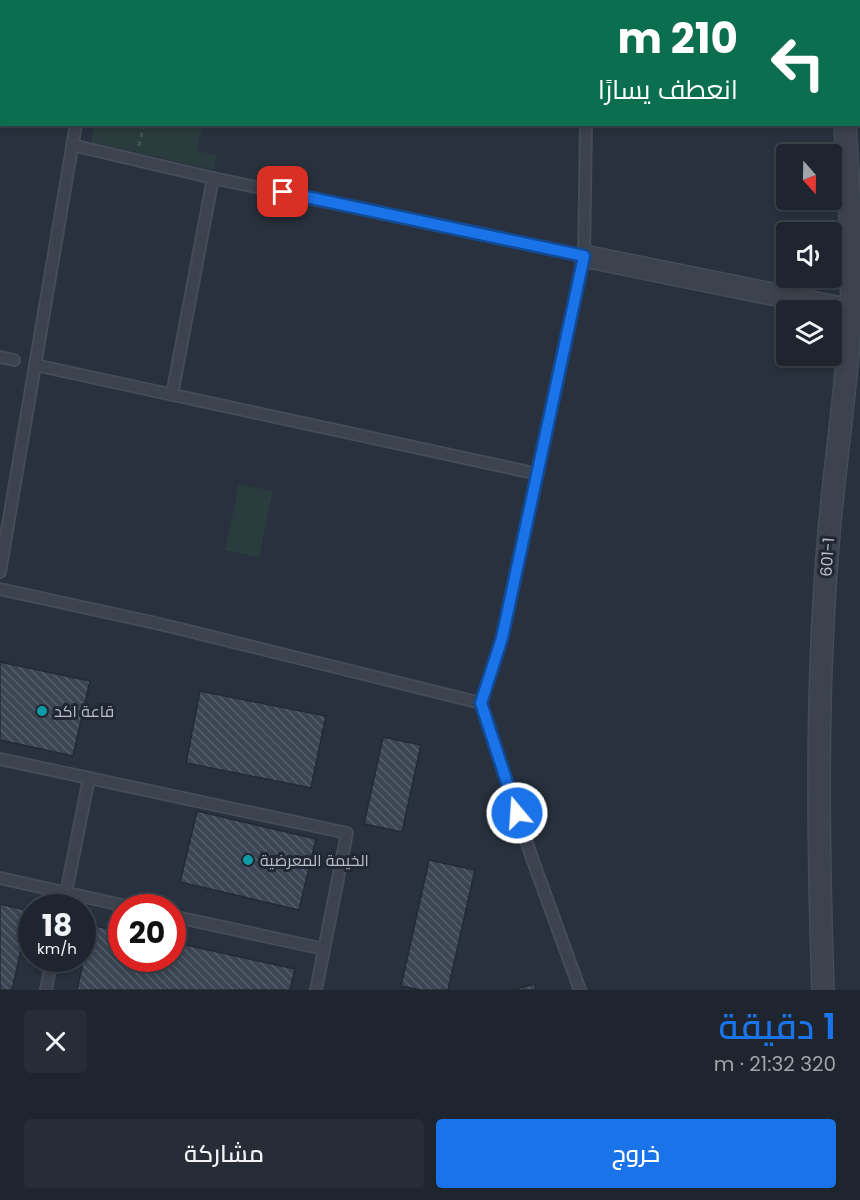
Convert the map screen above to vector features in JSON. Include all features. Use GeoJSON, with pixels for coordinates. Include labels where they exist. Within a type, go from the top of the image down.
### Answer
{"type":"FeatureCollection","features":[{"type":"Feature","properties":{"kind":"street","name":"601-1"},"geometry":{"type":"LineString","coordinates":[[823,990],[818,852],[822,646],[828,544],[851,310],[845,126]]}},
{"type":"Feature","properties":{"kind":"street"},"geometry":{"type":"LineString","coordinates":[[584,256],[851,310]]}},
{"type":"Feature","properties":{"kind":"lane"},"geometry":{"type":"LineString","coordinates":[[0,572],[76,126]]}},
{"type":"Feature","properties":{"kind":"lane"},"geometry":{"type":"LineString","coordinates":[[580,990],[532,858],[481,703],[502,638],[584,256],[586,126]]}},
{"type":"Feature","properties":{"kind":"lane"},"geometry":{"type":"LineString","coordinates":[[72,145],[213,178],[584,256]]}},
{"type":"Feature","properties":{"kind":"lane"},"geometry":{"type":"LineString","coordinates":[[172,395],[213,178]]}},
{"type":"Feature","properties":{"kind":"lane"},"geometry":{"type":"LineString","coordinates":[[0,357],[14,360]]}},
{"type":"Feature","properties":{"kind":"lane"},"geometry":{"type":"LineString","coordinates":[[35,365],[538,474]]}},
{"type":"Feature","properties":{"kind":"lane"},"geometry":{"type":"LineString","coordinates":[[0,589],[160,624],[481,703]]}},
{"type":"Feature","properties":{"kind":"lane"},"geometry":{"type":"LineString","coordinates":[[0,759],[347,833],[316,990]]}},
{"type":"Feature","properties":{"kind":"lane"},"geometry":{"type":"LineString","coordinates":[[66,892],[89,778]]}},
{"type":"Feature","properties":{"kind":"lane"},"geometry":{"type":"LineString","coordinates":[[0,878],[108,902]]}},
{"type":"Feature","properties":{"kind":"lane"},"geometry":{"type":"LineString","coordinates":[[186,919],[324,949]]}},
{"type":"Feature","properties":{"kind":"lane"},"geometry":{"type":"LineString","coordinates":[[46,990],[49,972]]}},
{"type":"Feature","properties":{"kind":"path"},"geometry":{"type":"LineString","coordinates":[[137,153],[144,126]]}},
{"type":"Feature","properties":{"kind":"shaded area"},"geometry":{"type":"Polygon","coordinates":[[[94,126],[202,126],[197,151],[217,155],[214,170],[91,142],[94,126]]]}},
{"type":"Feature","properties":{"kind":"shaded area"},"geometry":{"type":"Polygon","coordinates":[[[239,484],[273,491],[259,557],[225,550],[239,484]]]}},
{"type":"Feature","properties":{"kind":"building","name":"قاعة اكد"},"geometry":{"type":"Polygon","coordinates":[[[0,662],[90,681],[73,756],[0,740],[0,662]]]}},
{"type":"Feature","properties":{"kind":"building"},"geometry":{"type":"Polygon","coordinates":[[[200,691],[326,716],[311,788],[186,763],[200,691]]]}},
{"type":"Feature","properties":{"kind":"building"},"geometry":{"type":"Polygon","coordinates":[[[383,737],[421,745],[402,832],[364,824],[383,737]]]}},
{"type":"Feature","properties":{"kind":"building","name":"الخيمة المعرضية"},"geometry":{"type":"Polygon","coordinates":[[[197,811],[316,839],[299,910],[180,882],[197,811]]]}},
{"type":"Feature","properties":{"kind":"building"},"geometry":{"type":"Polygon","coordinates":[[[429,860],[475,870],[448,990],[420,990],[401,986],[429,860]]]}},
{"type":"Feature","properties":{"kind":"building"},"geometry":{"type":"Polygon","coordinates":[[[0,904],[18,908],[18,964],[12,990],[0,990],[0,904]]]}},
{"type":"Feature","properties":{"kind":"building"},"geometry":{"type":"Polygon","coordinates":[[[96,926],[108,929],[108,972],[186,972],[186,945],[295,969],[290,990],[77,990],[81,972],[96,972],[96,926]]]}},
{"type":"Feature","properties":{"kind":"building"},"geometry":{"type":"Polygon","coordinates":[[[535,984],[536,990],[512,990],[535,984]]]}},
{"type":"Feature","properties":{"kind":"place","name":"قاعة اكد"},"geometry":{"type":"Point","coordinates":[42,711]}},
{"type":"Feature","properties":{"kind":"place","name":"الخيمة المعرضية"},"geometry":{"type":"Point","coordinates":[248,860]}},
{"type":"Feature","properties":{"kind":"route"},"geometry":{"type":"LineString","coordinates":[[283,192],[584,256],[502,638],[481,703],[517,813]]}}]}
